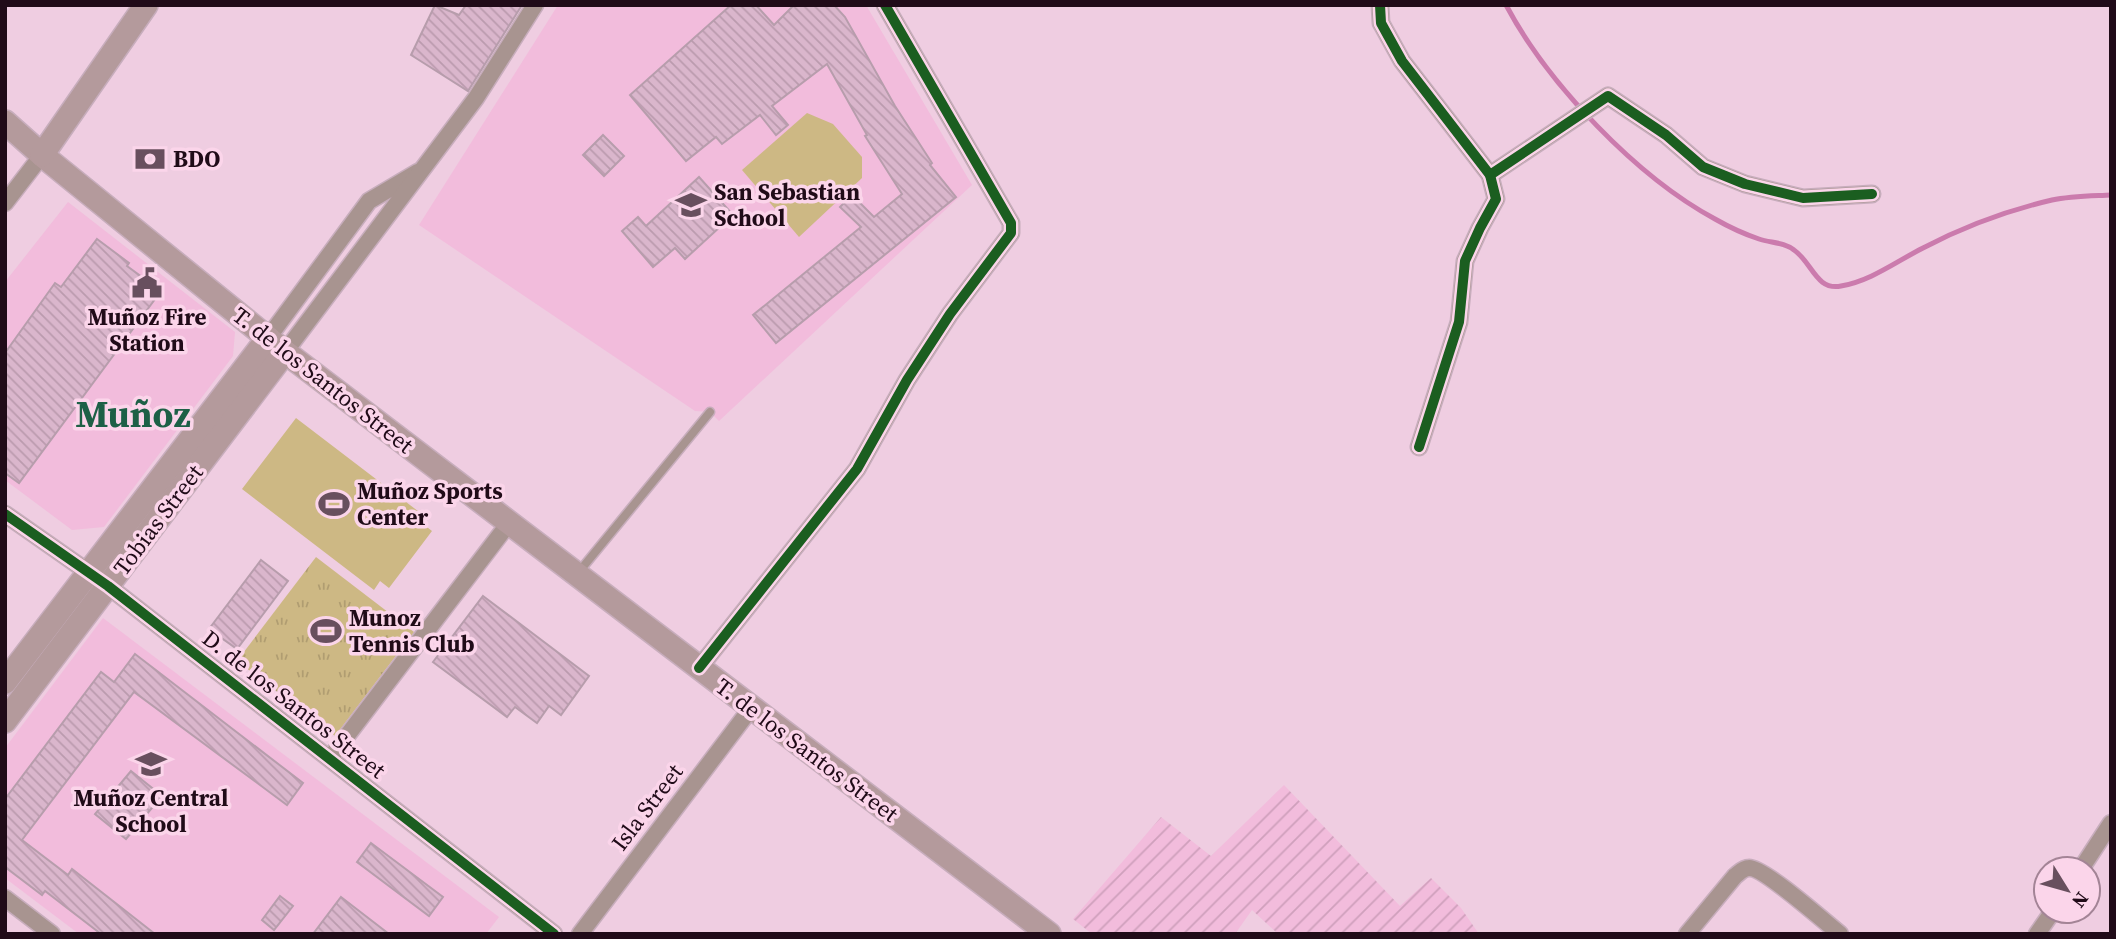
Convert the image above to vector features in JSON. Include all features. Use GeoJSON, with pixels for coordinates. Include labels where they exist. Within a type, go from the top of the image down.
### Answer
{"type":"FeatureCollection","features":[{"type":"Feature","properties":{"kind":"main road"},"geometry":{"type":"LineString","coordinates":[[42,155],[146,5]]}},
{"type":"Feature","properties":{"kind":"main road","name":"T. de los Santos Street"},"geometry":{"type":"LineString","coordinates":[[5,122],[277,345],[1049,934]]}},
{"type":"Feature","properties":{"kind":"main road","name":"Tobias Street"},"geometry":{"type":"LineString","coordinates":[[7,716],[98,579],[277,345]]}},
{"type":"Feature","properties":{"kind":"main road","name":"Tobias Street"},"geometry":{"type":"LineString","coordinates":[[5,682],[98,579]]}},
{"type":"Feature","properties":{"kind":"street"},"geometry":{"type":"LineString","coordinates":[[277,345],[426,168],[476,98],[536,5]]}},
{"type":"Feature","properties":{"kind":"street"},"geometry":{"type":"LineString","coordinates":[[699,668],[857,469],[907,380],[943,325],[1011,233],[1011,223],[885,5]]}},
{"type":"Feature","properties":{"kind":"street"},"geometry":{"type":"LineString","coordinates":[[1380,5],[1381,23],[1402,61],[1490,175],[1496,199],[1465,261],[1459,322],[1419,447]]}},
{"type":"Feature","properties":{"kind":"street"},"geometry":{"type":"LineString","coordinates":[[1490,175],[1608,96],[1666,135],[1703,167],[1745,184],[1803,198],[1872,194]]}},
{"type":"Feature","properties":{"kind":"street"},"geometry":{"type":"LineString","coordinates":[[5,203],[42,155]]}},
{"type":"Feature","properties":{"kind":"street"},"geometry":{"type":"LineString","coordinates":[[277,345],[369,201],[426,168]]}},
{"type":"Feature","properties":{"kind":"street","name":"D. de los Santos Street"},"geometry":{"type":"LineString","coordinates":[[5,514],[98,579],[554,934]]}},
{"type":"Feature","properties":{"kind":"street"},"geometry":{"type":"LineString","coordinates":[[330,758],[509,523]]}},
{"type":"Feature","properties":{"kind":"street","name":"Isla Street"},"geometry":{"type":"LineString","coordinates":[[580,934],[752,707]]}},
{"type":"Feature","properties":{"kind":"street"},"geometry":{"type":"LineString","coordinates":[[2090,855],[2111,823]]}},
{"type":"Feature","properties":{"kind":"street"},"geometry":{"type":"LineString","coordinates":[[1686,934],[1735,876],[1742,870],[1752,868],[1767,875],[1840,934]]}},
{"type":"Feature","properties":{"kind":"street"},"geometry":{"type":"LineString","coordinates":[[5,898],[52,934]]}},
{"type":"Feature","properties":{"kind":"lane"},"geometry":{"type":"LineString","coordinates":[[576,575],[710,412]]}},
{"type":"Feature","properties":{"kind":"shaded area","name":"San Sebastian School"},"geometry":{"type":"Polygon","coordinates":[[[558,5],[866,5],[972,185],[719,421],[710,412],[695,411],[419,225],[558,5]]]}},
{"type":"Feature","properties":{"kind":"shaded area"},"geometry":{"type":"Polygon","coordinates":[[[68,202],[235,332],[233,356],[104,527],[72,530],[5,480],[5,282],[68,202]]]}},
{"type":"Feature","properties":{"kind":"shaded area","name":"Muñoz Central School"},"geometry":{"type":"Polygon","coordinates":[[[103,618],[499,917],[486,934],[79,934],[5,878],[5,748],[103,618]]]}},
{"type":"Feature","properties":{"kind":"shaded area"},"geometry":{"type":"Polygon","coordinates":[[[1284,785],[1400,906],[1431,878],[1461,908],[1479,934],[1278,934],[1252,910],[1235,934],[1092,934],[1073,919],[1161,817],[1211,856],[1284,785]]]}},
{"type":"Feature","properties":{"kind":"green space"},"geometry":{"type":"Polygon","coordinates":[[[807,113],[833,124],[862,157],[862,178],[799,237],[742,170],[807,113]]]}},
{"type":"Feature","properties":{"kind":"green space","name":"Muñoz Sports Center"},"geometry":{"type":"Polygon","coordinates":[[[296,418],[427,518],[423,524],[432,531],[389,588],[380,581],[374,590],[242,489],[296,418]]]}},
{"type":"Feature","properties":{"kind":"green space"},"geometry":{"type":"Polygon","coordinates":[[[316,557],[414,632],[335,736],[237,661],[316,557]]]}},
{"type":"Feature","properties":{"kind":"building"},"geometry":{"type":"Polygon","coordinates":[[[435,5],[459,15],[466,5],[522,5],[468,91],[411,55],[435,5]]]}},
{"type":"Feature","properties":{"kind":"building"},"geometry":{"type":"Polygon","coordinates":[[[731,5],[756,5],[774,25],[794,5],[834,5],[845,17],[895,106],[932,163],[930,165],[956,197],[776,343],[753,315],[861,227],[840,207],[852,195],[874,217],[902,194],[865,136],[867,135],[827,64],[772,106],[788,125],[776,135],[760,115],[722,144],[716,137],[686,161],[630,95],[731,5]]]}},
{"type":"Feature","properties":{"kind":"building"},"geometry":{"type":"Polygon","coordinates":[[[603,135],[624,156],[604,176],[583,155],[603,135]]]}},
{"type":"Feature","properties":{"kind":"building"},"geometry":{"type":"Polygon","coordinates":[[[699,177],[733,215],[685,259],[675,248],[653,267],[622,231],[638,217],[646,226],[699,177]]]}},
{"type":"Feature","properties":{"kind":"building"},"geometry":{"type":"Polygon","coordinates":[[[97,239],[161,291],[19,483],[5,473],[5,353],[55,283],[61,287],[97,239]]]}},
{"type":"Feature","properties":{"kind":"building"},"geometry":{"type":"Polygon","coordinates":[[[261,560],[288,581],[237,649],[209,629],[261,560]]]}},
{"type":"Feature","properties":{"kind":"building"},"geometry":{"type":"Polygon","coordinates":[[[483,596],[589,676],[561,715],[549,706],[537,723],[515,707],[507,717],[433,662],[483,596]]]}},
{"type":"Feature","properties":{"kind":"building"},"geometry":{"type":"Polygon","coordinates":[[[135,654],[303,783],[287,805],[134,692],[22,840],[68,875],[72,869],[155,934],[101,934],[45,891],[42,895],[5,867],[5,799],[101,672],[114,682],[135,654]]]}},
{"type":"Feature","properties":{"kind":"building"},"geometry":{"type":"Polygon","coordinates":[[[131,771],[162,796],[126,839],[95,814],[131,771]]]}},
{"type":"Feature","properties":{"kind":"building"},"geometry":{"type":"Polygon","coordinates":[[[371,843],[443,897],[429,916],[357,862],[371,843]]]}},
{"type":"Feature","properties":{"kind":"building"},"geometry":{"type":"Polygon","coordinates":[[[280,896],[293,906],[274,930],[262,920],[280,896]]]}},
{"type":"Feature","properties":{"kind":"building"},"geometry":{"type":"Polygon","coordinates":[[[341,897],[389,934],[313,934],[341,897]]]}},
{"type":"Feature","properties":{"kind":"waterway"},"geometry":{"type":"LineString","coordinates":[[1506,5],[1545,66],[1597,126],[1626,154],[1685,201],[1715,219],[1753,237],[1790,247],[1826,284],[1841,286],[1863,280],[1938,240],[2003,214],[2059,199],[2111,195]]}},
{"type":"Feature","properties":{"kind":"cycle path"},"geometry":{"type":"LineString","coordinates":[[699,668],[857,469],[907,380],[950,314],[1011,233],[1011,223],[885,5]]}},
{"type":"Feature","properties":{"kind":"cycle path"},"geometry":{"type":"LineString","coordinates":[[1380,5],[1381,23],[1402,61],[1490,175],[1496,199],[1465,261],[1459,322],[1419,447]]}},
{"type":"Feature","properties":{"kind":"cycle path"},"geometry":{"type":"LineString","coordinates":[[1490,175],[1608,96],[1666,135],[1703,167],[1745,184],[1803,198],[1872,194]]}},
{"type":"Feature","properties":{"kind":"cycle path"},"geometry":{"type":"LineString","coordinates":[[5,514],[108,586],[554,934]]}},
{"type":"Feature","properties":{"kind":"place","name":"BDO"},"geometry":{"type":"Point","coordinates":[150,159]}},
{"type":"Feature","properties":{"kind":"place","name":"San Sebastian School"},"geometry":{"type":"Point","coordinates":[691,205]}},
{"type":"Feature","properties":{"kind":"place","name":"Muñoz Fire Station"},"geometry":{"type":"Point","coordinates":[147,283]}},
{"type":"Feature","properties":{"kind":"place","name":"Muñoz Sports Center"},"geometry":{"type":"Point","coordinates":[334,504]}},
{"type":"Feature","properties":{"kind":"place","name":"Munoz Tennis Club"},"geometry":{"type":"Point","coordinates":[326,631]}},
{"type":"Feature","properties":{"kind":"place","name":"Muñoz Central School"},"geometry":{"type":"Point","coordinates":[151,764]}},
{"type":"Feature","properties":{"kind":"district","name":"Muñoz"},"geometry":{"type":"Point","coordinates":[133,414]}}]}
